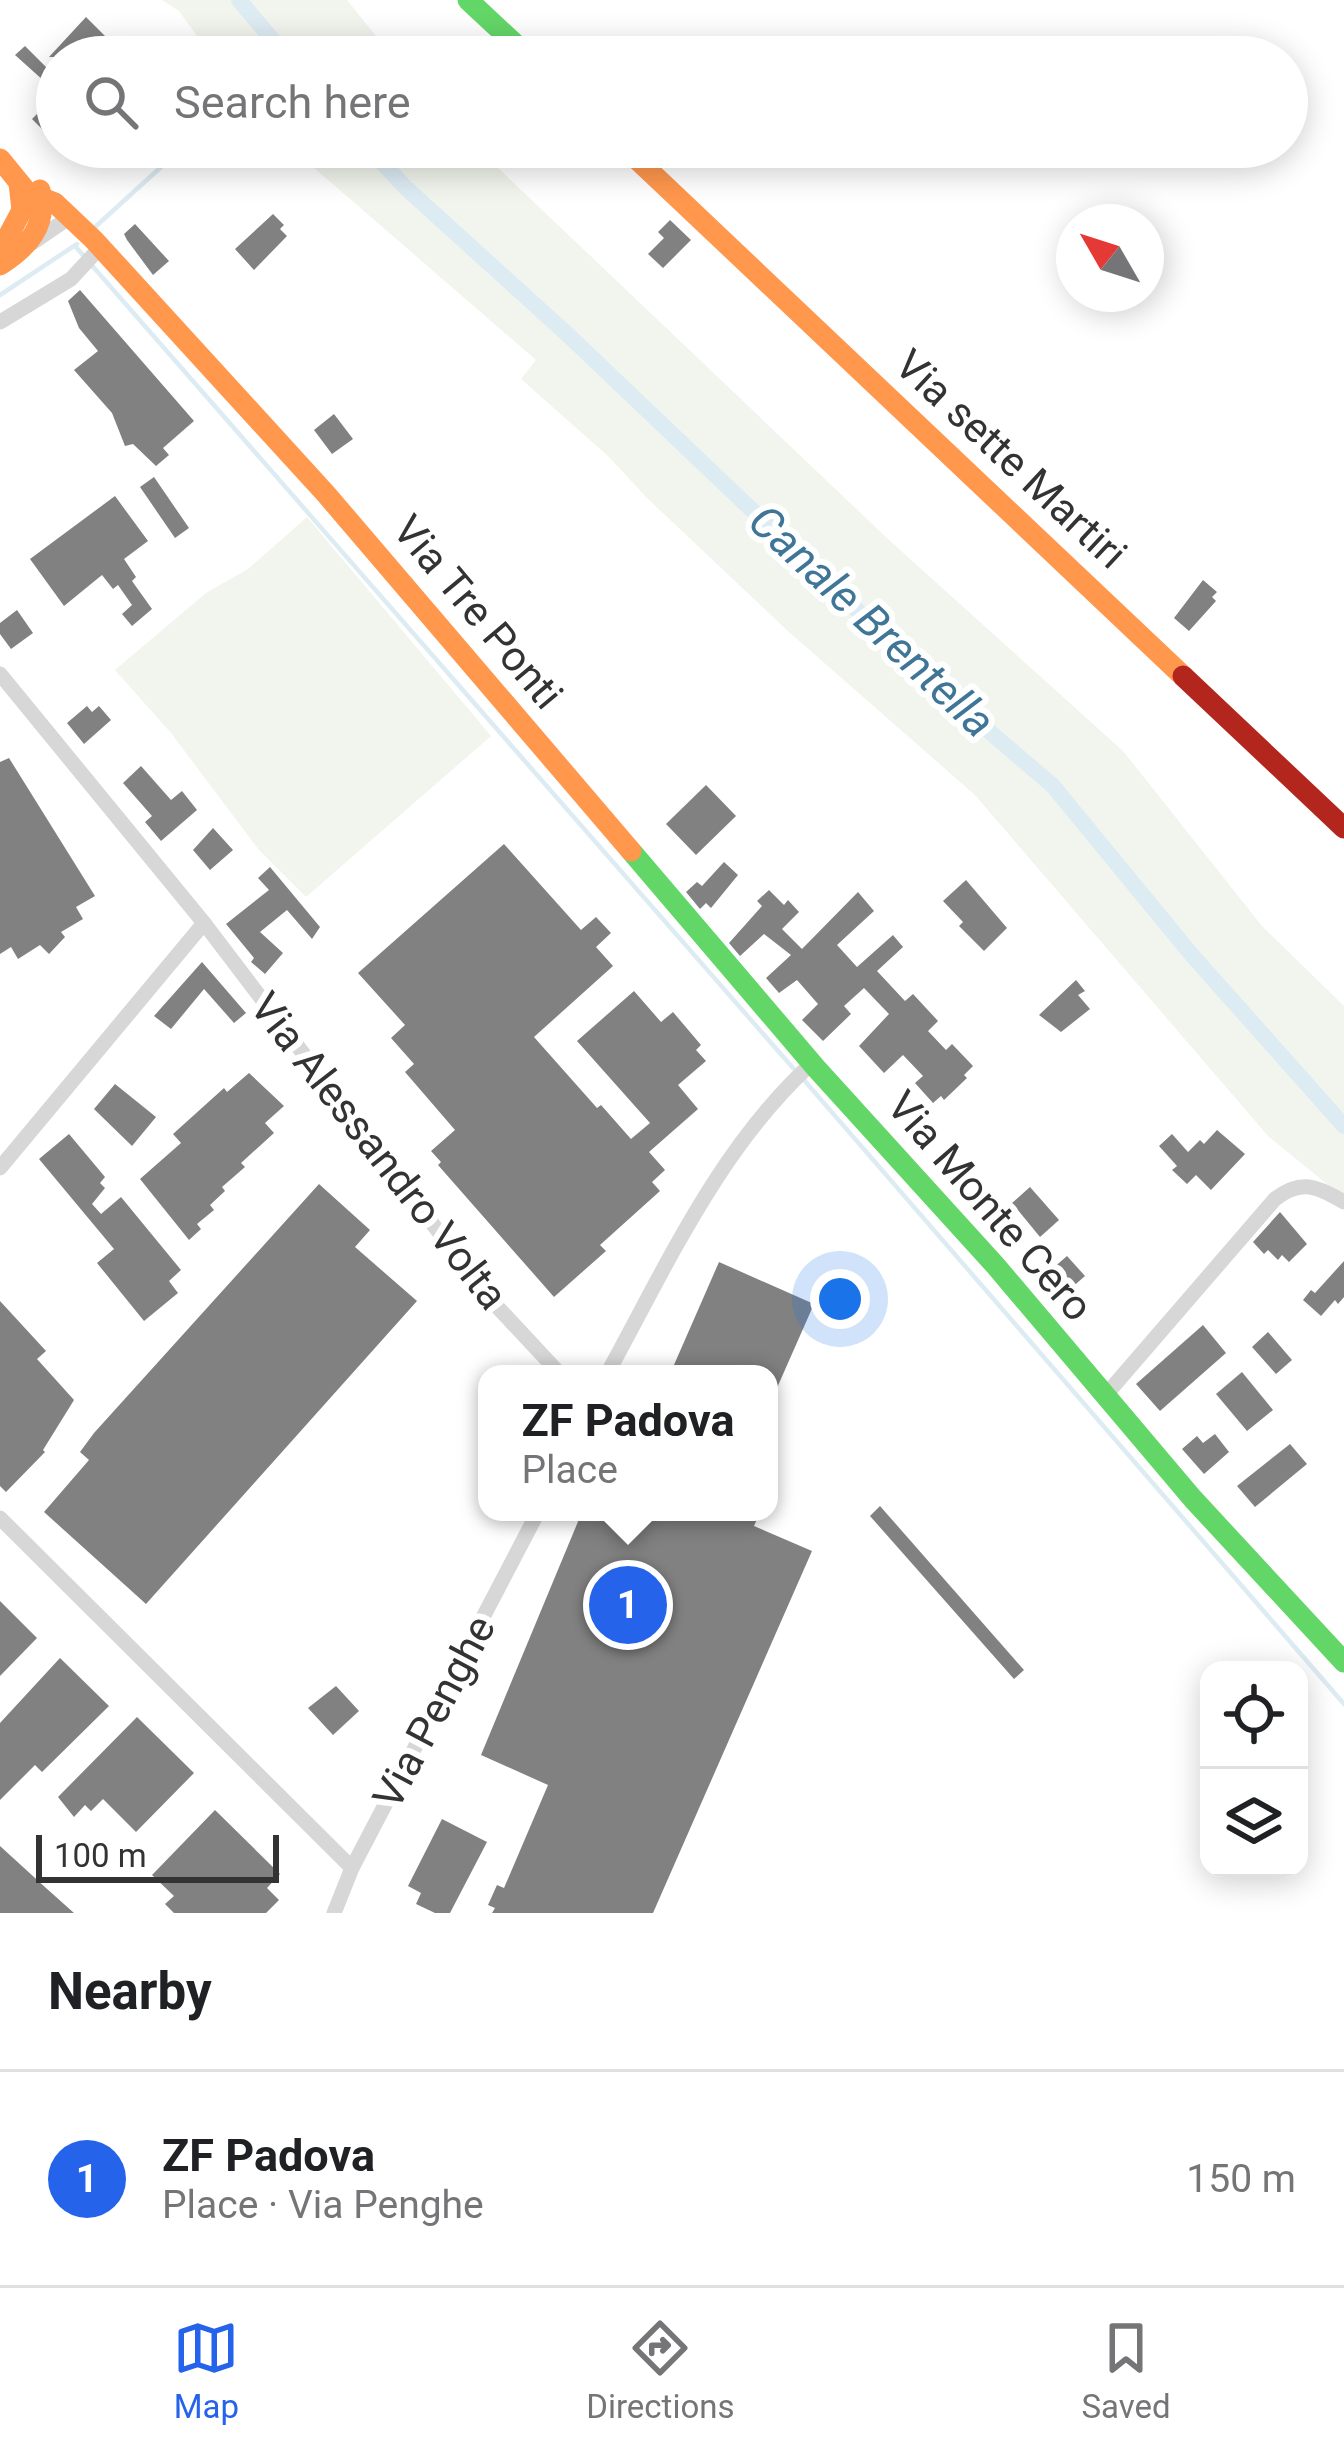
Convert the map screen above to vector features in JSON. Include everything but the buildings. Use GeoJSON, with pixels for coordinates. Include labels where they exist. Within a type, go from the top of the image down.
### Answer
{"type":"FeatureCollection","features":[{"type":"Feature","properties":{"kind":"street"},"geometry":{"type":"LineString","coordinates":[[468,0],[507,36]]}},
{"type":"Feature","properties":{"kind":"street"},"geometry":{"type":"LineString","coordinates":[[0,155],[19,184],[23,200],[5,258]]}},
{"type":"Feature","properties":{"kind":"street"},"geometry":{"type":"LineString","coordinates":[[0,155],[27,172],[44,199],[42,222],[34,237],[5,258]]}},
{"type":"Feature","properties":{"kind":"street","name":"Via sette Martiri"},"geometry":{"type":"LineString","coordinates":[[646,168],[1344,828]]}},
{"type":"Feature","properties":{"kind":"street"},"geometry":{"type":"LineString","coordinates":[[19,184],[44,199]]}},
{"type":"Feature","properties":{"kind":"street"},"geometry":{"type":"LineString","coordinates":[[18,221],[36,201],[44,199]]}},
{"type":"Feature","properties":{"kind":"street","name":"Via Tre Ponti"},"geometry":{"type":"LineString","coordinates":[[44,199],[326,494],[814,1065]]}},
{"type":"Feature","properties":{"kind":"street"},"geometry":{"type":"LineString","coordinates":[[5,258],[87,242]]}},
{"type":"Feature","properties":{"kind":"street"},"geometry":{"type":"LineString","coordinates":[[0,322],[71,279],[87,242]]}},
{"type":"Feature","properties":{"kind":"street","name":"Via Alessandro Volta"},"geometry":{"type":"LineString","coordinates":[[0,674],[204,923],[489,1298],[552,1365]]}},
{"type":"Feature","properties":{"kind":"street"},"geometry":{"type":"LineString","coordinates":[[0,1168],[204,923]]}},
{"type":"Feature","properties":{"kind":"street"},"geometry":{"type":"LineString","coordinates":[[612,1365],[710,1188],[782,1091],[814,1065]]}},
{"type":"Feature","properties":{"kind":"street","name":"Via Monte Cero"},"geometry":{"type":"LineString","coordinates":[[814,1065],[1344,1662]]}},
{"type":"Feature","properties":{"kind":"street"},"geometry":{"type":"LineString","coordinates":[[1104,1397],[1275,1199],[1302,1184],[1318,1186],[1344,1202]]}},
{"type":"Feature","properties":{"kind":"street"},"geometry":{"type":"LineString","coordinates":[[0,1518],[352,1868]]}},
{"type":"Feature","properties":{"kind":"street","name":"Via Penghe"},"geometry":{"type":"LineString","coordinates":[[334,1913],[352,1868],[533,1521]]}},
{"type":"Feature","properties":{"kind":"shaded area"},"geometry":{"type":"Polygon","coordinates":[[[162,0],[347,0],[376,36],[197,36],[179,11],[162,0]]]}},
{"type":"Feature","properties":{"kind":"shaded area"},"geometry":{"type":"Polygon","coordinates":[[[314,168],[498,168],[889,540],[1123,751],[1262,926],[1344,1006],[1344,1198],[1268,1136],[975,795],[789,632],[608,456],[521,379],[536,360],[314,168]]]}},
{"type":"Feature","properties":{"kind":"shaded area"},"geometry":{"type":"Polygon","coordinates":[[[307,517],[491,736],[306,897],[259,850],[171,733],[115,670],[206,593],[248,569],[307,517]]]}},
{"type":"Feature","properties":{"kind":"waterway","name":"Canale Brentella"},"geometry":{"type":"LineString","coordinates":[[239,0],[269,36]]}},
{"type":"Feature","properties":{"kind":"waterway"},"geometry":{"type":"LineString","coordinates":[[94,228],[160,168]]}},
{"type":"Feature","properties":{"kind":"waterway","name":"Canale Brentella"},"geometry":{"type":"LineString","coordinates":[[387,168],[941,690],[1053,786],[1191,954],[1344,1126]]}},
{"type":"Feature","properties":{"kind":"waterway"},"geometry":{"type":"LineString","coordinates":[[0,295],[77,244]]}},
{"type":"Feature","properties":{"kind":"waterway"},"geometry":{"type":"LineString","coordinates":[[75,246],[793,1068]]}},
{"type":"Feature","properties":{"kind":"waterway"},"geometry":{"type":"LineString","coordinates":[[804,1080],[1344,1704]]}},
{"type":"Feature","properties":{"kind":"traffic: fast"},"geometry":{"type":"LineString","coordinates":[[468,0],[507,36]]}},
{"type":"Feature","properties":{"kind":"traffic: fast"},"geometry":{"type":"LineString","coordinates":[[631,851],[816,1068],[995,1265],[1193,1499],[1344,1662]]}},
{"type":"Feature","properties":{"kind":"traffic: slow"},"geometry":{"type":"LineString","coordinates":[[0,159],[27,192],[55,203],[94,240],[326,494],[631,851]]}},
{"type":"Feature","properties":{"kind":"traffic: slow"},"geometry":{"type":"LineString","coordinates":[[646,168],[1183,676]]}},
{"type":"Feature","properties":{"kind":"traffic: slow"},"geometry":{"type":"LineString","coordinates":[[0,252],[22,210],[19,183]]}},
{"type":"Feature","properties":{"kind":"traffic: slow"},"geometry":{"type":"LineString","coordinates":[[0,265],[34,234],[41,214],[40,190]]}},
{"type":"Feature","properties":{"kind":"traffic: jam"},"geometry":{"type":"LineString","coordinates":[[1183,676],[1344,828]]}},
{"type":"Feature","properties":{"kind":"place","name":"ZF Padova"},"geometry":{"type":"Point","coordinates":[628,1605]}}]}
